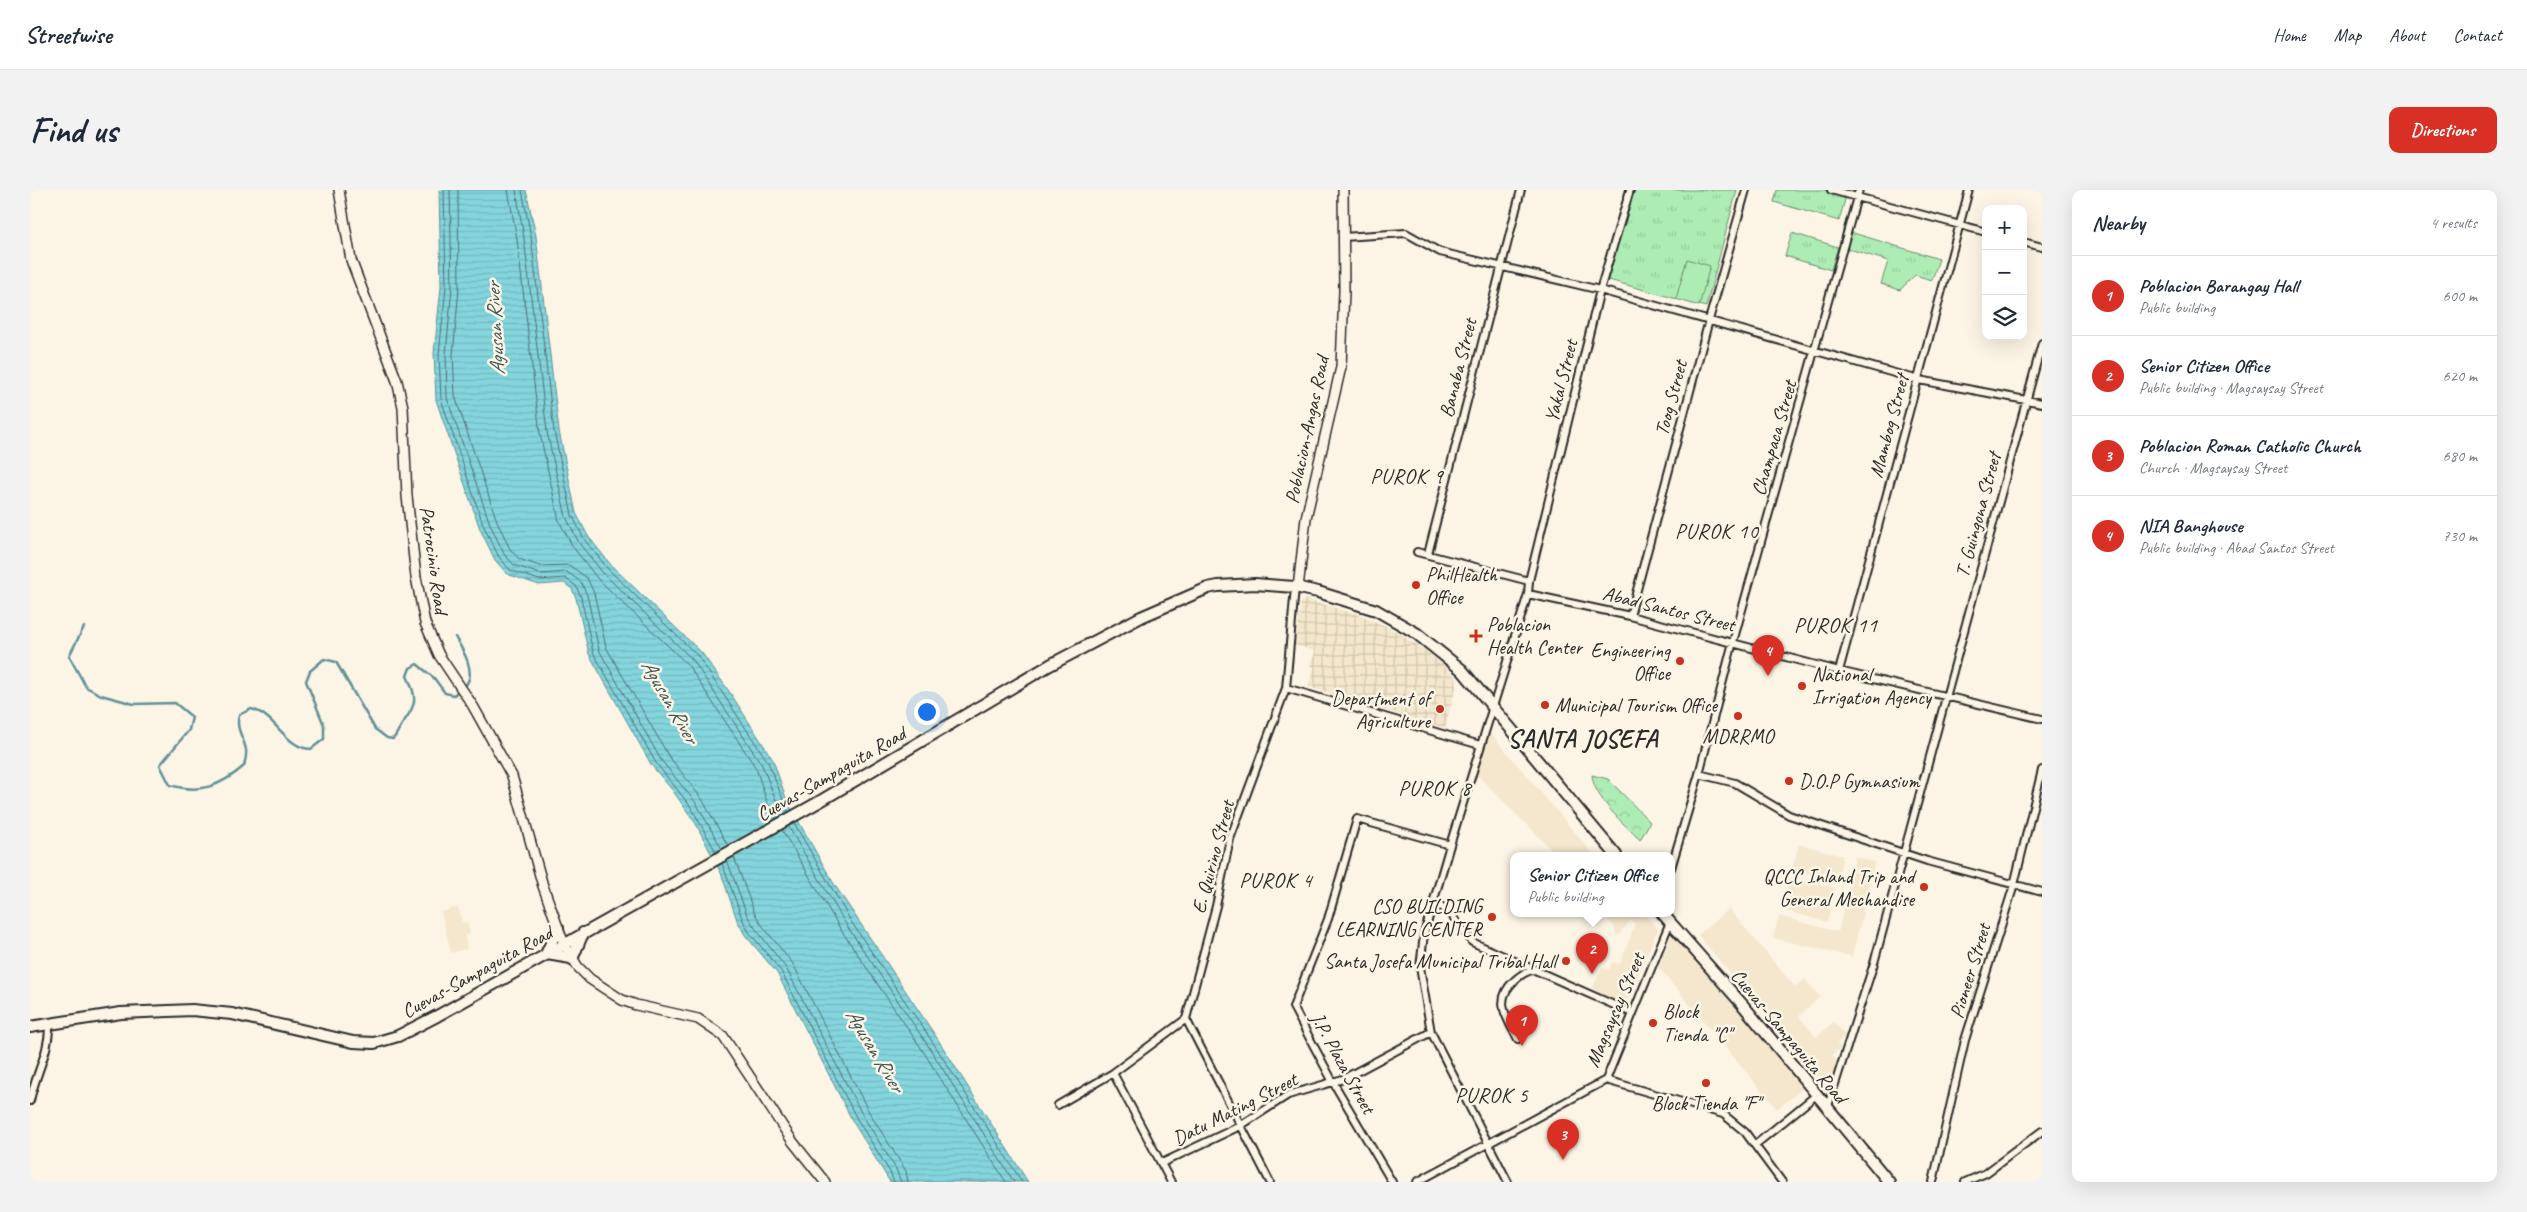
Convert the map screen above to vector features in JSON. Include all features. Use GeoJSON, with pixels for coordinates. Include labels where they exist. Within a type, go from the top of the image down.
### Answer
{"type":"FeatureCollection","features":[{"type":"Feature","properties":{"kind":"main road","name":"Cuevas-Sampaguita Road"},"geometry":{"type":"LineString","coordinates":[[30,1027],[121,1013],[192,1010],[260,1020],[353,1042],[381,1042],[419,1026],[677,882],[817,803],[1050,665],[1141,617],[1208,588],[1218,586],[1255,584],[1297,587],[1354,602],[1402,624],[1449,659],[1492,704],[1614,852]]}},
{"type":"Feature","properties":{"kind":"main road","name":"Cuevas-Sampaguita Road"},"geometry":{"type":"LineString","coordinates":[[1666,917],[1742,1004],[1816,1096],[1889,1182]]}},
{"type":"Feature","properties":{"kind":"main road"},"geometry":{"type":"LineString","coordinates":[[558,928],[582,934],[572,958],[546,955],[558,928]]}},
{"type":"Feature","properties":{"kind":"street","name":"Patrocinio Road"},"geometry":{"type":"LineString","coordinates":[[339,190],[352,260],[397,381],[403,407],[407,496],[422,614],[439,655],[473,706],[512,776],[535,859],[564,944],[572,958],[590,979],[622,1000],[698,1019],[723,1036],[793,1142],[825,1182]]}},
{"type":"Feature","properties":{"kind":"street","name":"Poblacion-Angas Road"},"geometry":{"type":"LineString","coordinates":[[1297,587],[1306,518],[1341,368],[1344,308],[1343,190]]}},
{"type":"Feature","properties":{"kind":"street","name":"Banaba Street"},"geometry":{"type":"LineString","coordinates":[[1428,554],[1521,190]]}},
{"type":"Feature","properties":{"kind":"street","name":"Yakal Street"},"geometry":{"type":"LineString","coordinates":[[1529,581],[1600,290],[1630,190]]}},
{"type":"Feature","properties":{"kind":"street","name":"Toog Street"},"geometry":{"type":"LineString","coordinates":[[1630,616],[1708,320],[1746,190]]}},
{"type":"Feature","properties":{"kind":"street"},"geometry":{"type":"LineString","coordinates":[[1831,190],[1982,231]]}},
{"type":"Feature","properties":{"kind":"street","name":"Champaca Street"},"geometry":{"type":"LineString","coordinates":[[1675,855],[1699,774],[1733,642],[1859,190]]}},
{"type":"Feature","properties":{"kind":"street","name":"Mambog Street"},"geometry":{"type":"LineString","coordinates":[[1840,671],[1969,190]]}},
{"type":"Feature","properties":{"kind":"street"},"geometry":{"type":"LineString","coordinates":[[1343,236],[1406,233],[1440,252],[1600,290],[1919,380],[2026,399],[2042,404]]}},
{"type":"Feature","properties":{"kind":"street"},"geometry":{"type":"LineString","coordinates":[[2027,243],[2042,247]]}},
{"type":"Feature","properties":{"kind":"street","name":"T. Guingona Street"},"geometry":{"type":"LineString","coordinates":[[1828,1110],[1874,963],[1948,696],[2042,343]]}},
{"type":"Feature","properties":{"kind":"street"},"geometry":{"type":"LineString","coordinates":[[1417,552],[1529,581],[1528,594],[1492,704],[1424,934],[1420,967],[1431,1032],[1508,1182]]}},
{"type":"Feature","properties":{"kind":"street","name":"E. Quirino Street"},"geometry":{"type":"LineString","coordinates":[[1186,1020],[1216,906],[1230,839],[1286,688],[1297,587]]}},
{"type":"Feature","properties":{"kind":"street","name":"Abad Santos Street"},"geometry":{"type":"LineString","coordinates":[[1528,594],[1630,616],[1840,671],[2042,719]]}},
{"type":"Feature","properties":{"kind":"street"},"geometry":{"type":"LineString","coordinates":[[1286,688],[1480,744]]}},
{"type":"Feature","properties":{"kind":"street","name":"Pioneer Street"},"geometry":{"type":"LineString","coordinates":[[1933,1182],[1965,1040],[2014,885],[2042,770]]}},
{"type":"Feature","properties":{"kind":"street"},"geometry":{"type":"LineString","coordinates":[[1699,774],[1735,782],[1789,815],[1903,853],[2042,892]]}},
{"type":"Feature","properties":{"kind":"street","name":"J.P. Plaza Street"},"geometry":{"type":"LineString","coordinates":[[1392,1182],[1333,1082],[1293,1007],[1328,919],[1357,819],[1450,845]]}},
{"type":"Feature","properties":{"kind":"street"},"geometry":{"type":"LineString","coordinates":[[1434,901],[1450,913],[1472,942],[1632,1013]]}},
{"type":"Feature","properties":{"kind":"street","name":"Magsaysay Street"},"geometry":{"type":"LineString","coordinates":[[1416,1182],[1606,1080],[1670,922]]}},
{"type":"Feature","properties":{"kind":"street"},"geometry":{"type":"LineString","coordinates":[[1518,1039],[1504,1009],[1502,997],[1507,988],[1519,977],[1529,970],[1536,970]]}},
{"type":"Feature","properties":{"kind":"street"},"geometry":{"type":"LineString","coordinates":[[1058,1105],[1114,1073],[1186,1020],[1270,1182]]}},
{"type":"Feature","properties":{"kind":"street"},"geometry":{"type":"LineString","coordinates":[[30,1102],[48,1043],[49,1024]]}},
{"type":"Feature","properties":{"kind":"street","name":"Datu Mating Street"},"geometry":{"type":"LineString","coordinates":[[1162,1163],[1240,1126],[1288,1096],[1354,1074],[1431,1032]]}},
{"type":"Feature","properties":{"kind":"street"},"geometry":{"type":"LineString","coordinates":[[1114,1073],[1171,1182]]}},
{"type":"Feature","properties":{"kind":"street"},"geometry":{"type":"LineString","coordinates":[[1606,1080],[1723,1114],[1745,1132],[1782,1182]]}},
{"type":"Feature","properties":{"kind":"street"},"geometry":{"type":"LineString","coordinates":[[1755,1145],[1816,1096]]}},
{"type":"Feature","properties":{"kind":"street"},"geometry":{"type":"LineString","coordinates":[[1966,1182],[1986,1173],[2042,1131]]}},
{"type":"Feature","properties":{"kind":"shaded area"},"geometry":{"type":"Polygon","coordinates":[[[1305,599],[1363,616],[1392,629],[1418,645],[1447,668],[1458,680],[1445,728],[1308,687],[1314,668],[1311,666],[1315,651],[1295,645],[1301,603],[1305,599]]]}},
{"type":"Feature","properties":{"kind":"shaded area"},"geometry":{"type":"Polygon","coordinates":[[[1489,731],[1591,852],[1554,852],[1475,773],[1489,731]]]}},
{"type":"Feature","properties":{"kind":"shaded area"},"geometry":{"type":"Polygon","coordinates":[[[1799,844],[1843,856],[1837,880],[1792,869],[1799,844]]]}},
{"type":"Feature","properties":{"kind":"shaded area"},"geometry":{"type":"Polygon","coordinates":[[[1855,857],[1875,862],[1852,957],[1773,938],[1779,916],[1838,932],[1855,857]]]}},
{"type":"Feature","properties":{"kind":"shaded area"},"geometry":{"type":"Polygon","coordinates":[[[1791,877],[1835,888],[1827,922],[1782,910],[1791,877]]]}},
{"type":"Feature","properties":{"kind":"shaded area"},"geometry":{"type":"Polygon","coordinates":[[[458,907],[462,923],[467,922],[470,934],[465,935],[467,949],[451,953],[441,912],[458,907]]]}},
{"type":"Feature","properties":{"kind":"shaded area"},"geometry":{"type":"Polygon","coordinates":[[[1729,909],[1795,987],[1805,979],[1820,997],[1799,1016],[1816,1037],[1834,1022],[1846,1036],[1837,1043],[1841,1048],[1832,1055],[1841,1066],[1836,1080],[1826,1088],[1698,935],[1729,909]]]}},
{"type":"Feature","properties":{"kind":"shaded area"},"geometry":{"type":"Polygon","coordinates":[[[1606,917],[1647,917],[1658,929],[1625,1006],[1592,989],[1602,967],[1609,970],[1612,962],[1620,964],[1635,924],[1631,920],[1619,935],[1616,935],[1614,926],[1606,917]]]}},
{"type":"Feature","properties":{"kind":"shaded area"},"geometry":{"type":"Polygon","coordinates":[[[1674,929],[1807,1085],[1777,1109],[1658,967],[1674,929]]]}},
{"type":"Feature","properties":{"kind":"green space"},"geometry":{"type":"Polygon","coordinates":[[[1631,190],[1737,190],[1706,307],[1605,279],[1631,190]]]}},
{"type":"Feature","properties":{"kind":"green space"},"geometry":{"type":"Polygon","coordinates":[[[1777,190],[1824,190],[1846,196],[1839,221],[1774,202],[1777,190]]]}},
{"type":"Feature","properties":{"kind":"green space"},"geometry":{"type":"Polygon","coordinates":[[[1850,232],[1939,259],[1932,280],[1915,275],[1900,290],[1881,284],[1888,261],[1846,248],[1850,232]]]}},
{"type":"Feature","properties":{"kind":"green space"},"geometry":{"type":"Polygon","coordinates":[[[1792,233],[1838,247],[1831,270],[1785,256],[1792,233]]]}},
{"type":"Feature","properties":{"kind":"green space"},"geometry":{"type":"Polygon","coordinates":[[[1687,259],[1710,266],[1699,306],[1676,299],[1687,259]]]}},
{"type":"Feature","properties":{"kind":"green space"},"geometry":{"type":"Polygon","coordinates":[[[1592,775],[1608,779],[1650,822],[1640,840],[1618,819],[1604,801],[1598,792],[1592,775]]]}},
{"type":"Feature","properties":{"kind":"water","name":"Agusan River"},"geometry":{"type":"Polygon","coordinates":[[[439,190],[526,190],[536,236],[559,431],[576,513],[588,536],[611,565],[702,653],[731,694],[773,760],[787,801],[834,884],[937,1038],[1028,1182],[890,1182],[853,1122],[777,973],[745,935],[737,920],[721,873],[696,824],[673,791],[652,766],[589,654],[576,598],[572,589],[564,583],[539,585],[507,574],[495,560],[480,529],[436,400],[434,353],[441,287],[439,190]]]}},
{"type":"Feature","properties":{"kind":"waterway"},"geometry":{"type":"LineString","coordinates":[[84,627],[69,656],[86,687],[101,695],[134,704],[175,703],[192,717],[189,730],[160,765],[170,785],[181,788],[191,789],[210,786],[227,779],[244,766],[246,750],[238,720],[239,715],[251,709],[267,717],[287,738],[302,747],[311,749],[324,739],[324,725],[306,681],[310,671],[324,659],[336,662],[375,729],[387,738],[393,739],[414,702],[412,687],[407,676],[410,668],[417,664],[434,678],[445,693],[454,695],[459,690]]}},
{"type":"Feature","properties":{"kind":"waterway"},"geometry":{"type":"LineString","coordinates":[[455,637],[468,662],[470,676],[464,687]]}},
{"type":"Feature","properties":{"kind":"place","name":"PhilHealth Office"},"geometry":{"type":"Point","coordinates":[1416,585]}},
{"type":"Feature","properties":{"kind":"place","name":"Poblacion Health Center"},"geometry":{"type":"Point","coordinates":[1476,636]}},
{"type":"Feature","properties":{"kind":"place","name":"Engineering Office"},"geometry":{"type":"Point","coordinates":[1680,661]}},
{"type":"Feature","properties":{"kind":"place","name":"NIA Banghouse"},"geometry":{"type":"Point","coordinates":[1768,676]}},
{"type":"Feature","properties":{"kind":"place","name":"National Irrigation Agency"},"geometry":{"type":"Point","coordinates":[1802,686]}},
{"type":"Feature","properties":{"kind":"place","name":"Municipal Tourism Office"},"geometry":{"type":"Point","coordinates":[1545,705]}},
{"type":"Feature","properties":{"kind":"place","name":"Department of Agriculture"},"geometry":{"type":"Point","coordinates":[1440,709]}},
{"type":"Feature","properties":{"kind":"place","name":"MDRRMO"},"geometry":{"type":"Point","coordinates":[1738,716]}},
{"type":"Feature","properties":{"kind":"place","name":"D.O.P Gymnasium"},"geometry":{"type":"Point","coordinates":[1789,781]}},
{"type":"Feature","properties":{"kind":"place","name":"QCCC Inland Trip and General Mechandise"},"geometry":{"type":"Point","coordinates":[1924,887]}},
{"type":"Feature","properties":{"kind":"place","name":"CSO BUILDING LEARNING CENTER"},"geometry":{"type":"Point","coordinates":[1492,917]}},
{"type":"Feature","properties":{"kind":"place","name":"Santa Josefa Municipal Tribal Hall"},"geometry":{"type":"Point","coordinates":[1566,961]}},
{"type":"Feature","properties":{"kind":"place","name":"Senior Citizen Office"},"geometry":{"type":"Point","coordinates":[1592,974]}},
{"type":"Feature","properties":{"kind":"place","name":"Block Tienda \"C\""},"geometry":{"type":"Point","coordinates":[1653,1023]}},
{"type":"Feature","properties":{"kind":"place","name":"Poblacion Barangay Hall"},"geometry":{"type":"Point","coordinates":[1522,1046]}},
{"type":"Feature","properties":{"kind":"place","name":"Block Tienda \"F\""},"geometry":{"type":"Point","coordinates":[1706,1083]}},
{"type":"Feature","properties":{"kind":"place","name":"Poblacion Roman Catholic Church"},"geometry":{"type":"Point","coordinates":[1563,1160]}},
{"type":"Feature","properties":{"kind":"district","name":"PUROK 9"},"geometry":{"type":"Point","coordinates":[1407,476]}},
{"type":"Feature","properties":{"kind":"district","name":"PUROK 10"},"geometry":{"type":"Point","coordinates":[1717,531]}},
{"type":"Feature","properties":{"kind":"district","name":"PUROK 11"},"geometry":{"type":"Point","coordinates":[1836,625]}},
{"type":"Feature","properties":{"kind":"district","name":"SANTA JOSEFA"},"geometry":{"type":"Point","coordinates":[1583,739]}},
{"type":"Feature","properties":{"kind":"district","name":"PUROK 8"},"geometry":{"type":"Point","coordinates":[1435,788]}},
{"type":"Feature","properties":{"kind":"district","name":"PUROK 4"},"geometry":{"type":"Point","coordinates":[1276,880]}},
{"type":"Feature","properties":{"kind":"district","name":"PUROK 5"},"geometry":{"type":"Point","coordinates":[1492,1095]}}]}
